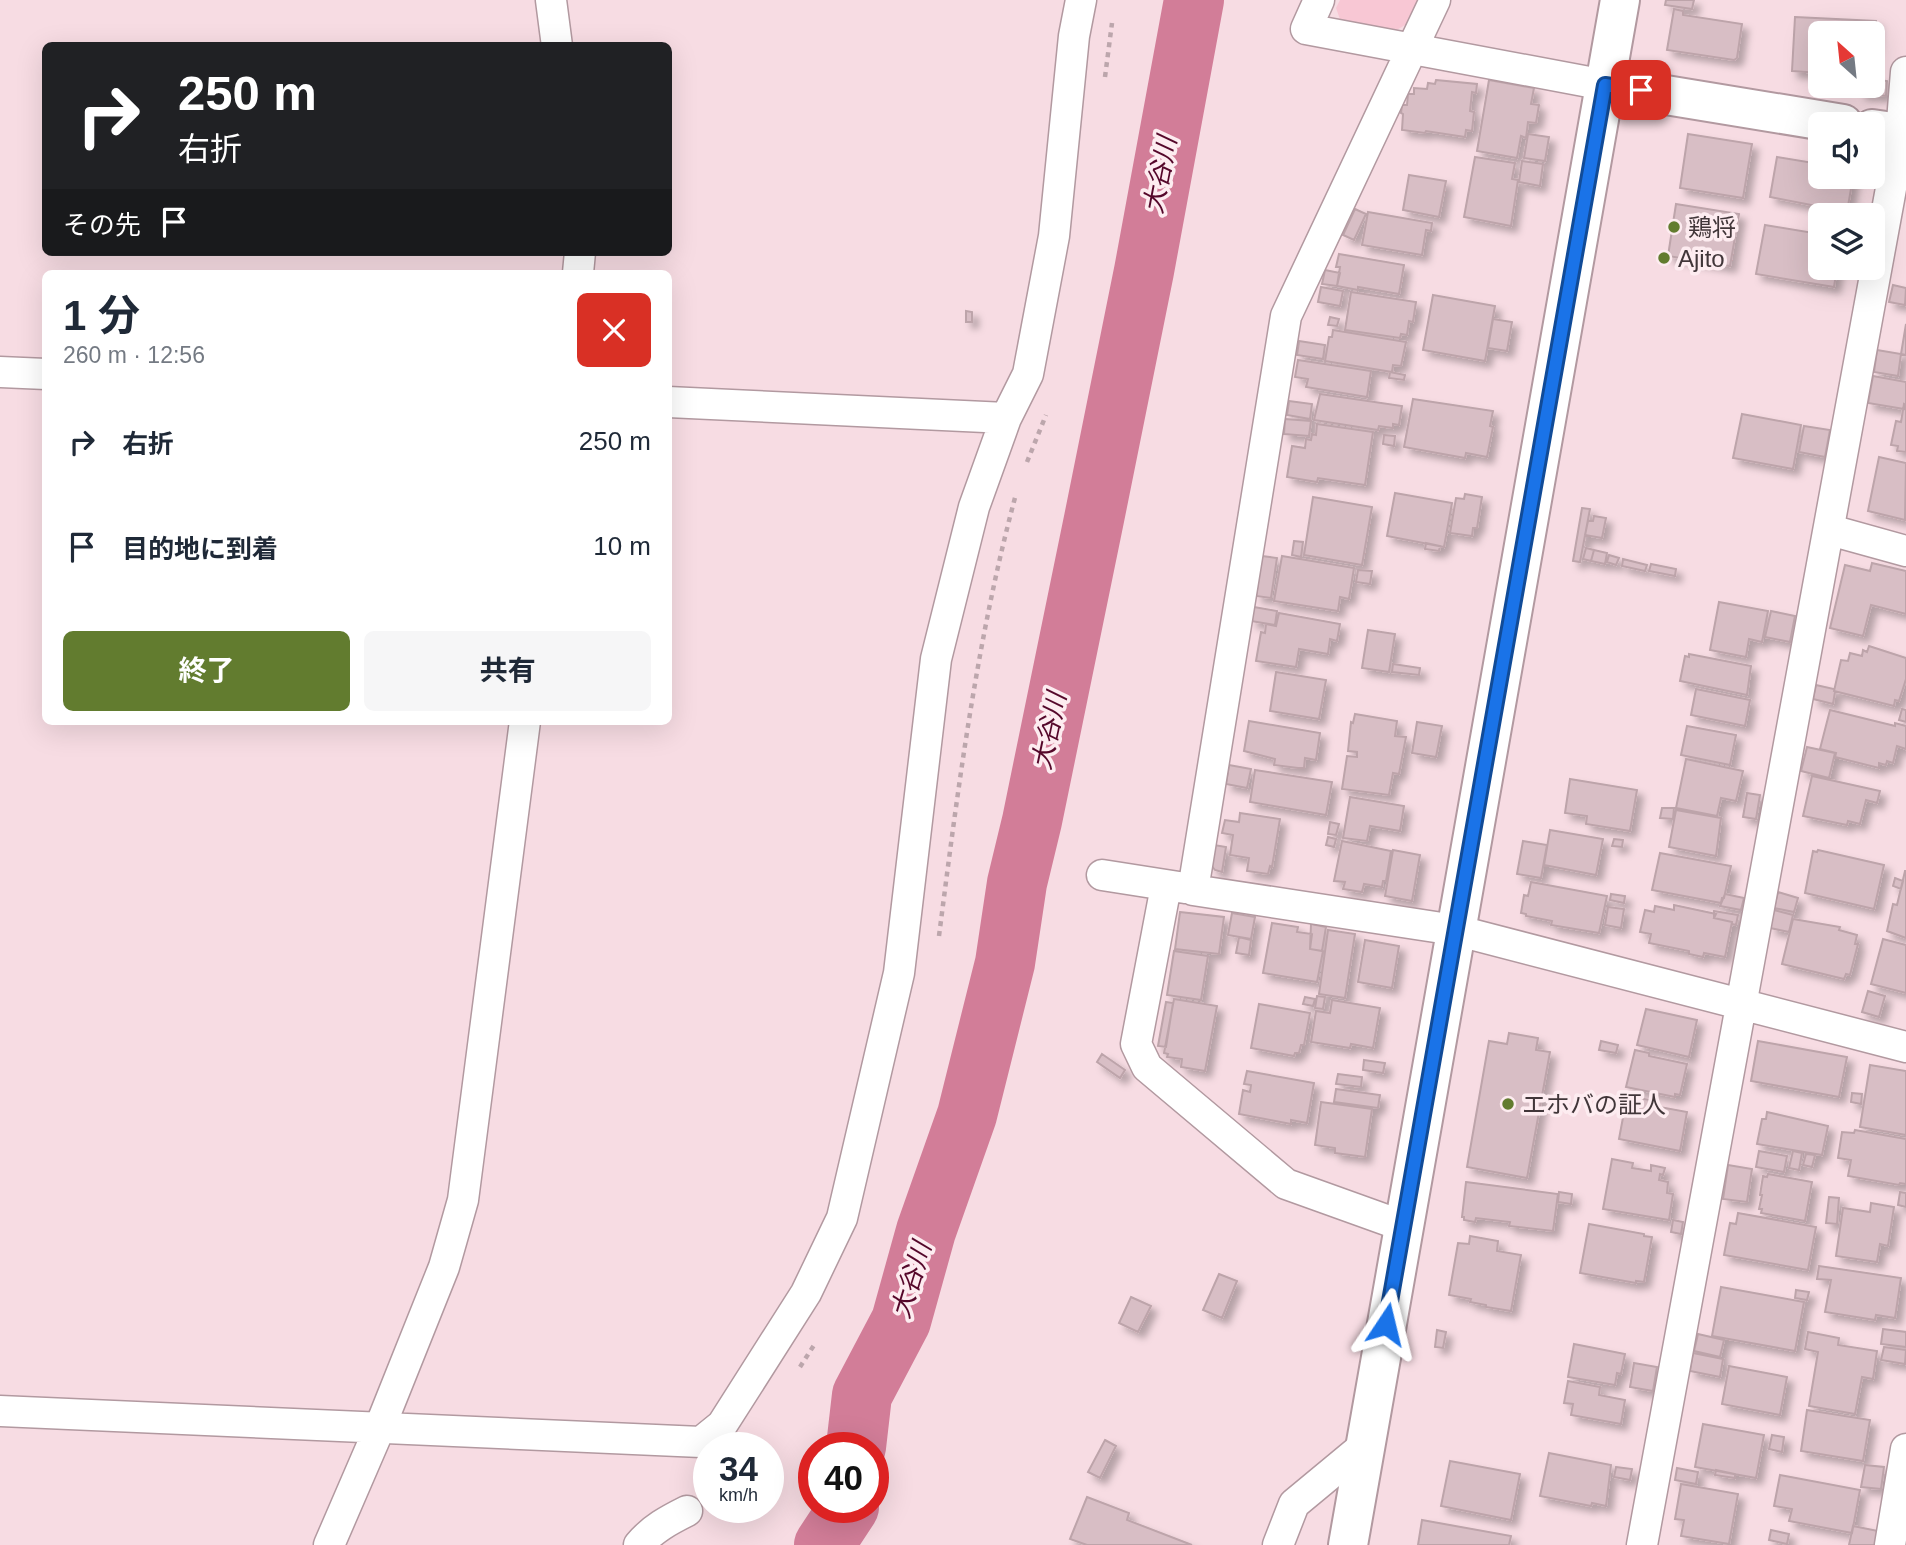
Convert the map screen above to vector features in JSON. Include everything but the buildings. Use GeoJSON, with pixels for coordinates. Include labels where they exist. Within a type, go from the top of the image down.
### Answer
{"type":"FeatureCollection","features":[{"type":"Feature","properties":{"kind":"street"},"geometry":{"type":"LineString","coordinates":[[551,0],[556,42]]}},
{"type":"Feature","properties":{"kind":"street"},"geometry":{"type":"LineString","coordinates":[[0,1411],[701,1442],[722,1425],[806,1293],[842,1218],[899,973],[936,659],[974,507],[1006,418],[1028,374],[1054,236],[1074,36],[1081,0]]}},
{"type":"Feature","properties":{"kind":"street"},"geometry":{"type":"LineString","coordinates":[[1318,0],[1306,29],[1605,85],[1808,118]]}},
{"type":"Feature","properties":{"kind":"street"},"geometry":{"type":"LineString","coordinates":[[1403,1226],[1286,1184],[1147,1067],[1136,1044],[1179,888],[1286,316],[1435,0]]}},
{"type":"Feature","properties":{"kind":"street"},"geometry":{"type":"LineString","coordinates":[[1348,1545],[1620,0]]}},
{"type":"Feature","properties":{"kind":"street"},"geometry":{"type":"LineString","coordinates":[[1642,1545],[1830,530],[1893,133],[1906,72]]}},
{"type":"Feature","properties":{"kind":"street"},"geometry":{"type":"LineString","coordinates":[[0,372],[42,374]]}},
{"type":"Feature","properties":{"kind":"street"},"geometry":{"type":"LineString","coordinates":[[672,402],[1006,418]]}},
{"type":"Feature","properties":{"kind":"street"},"geometry":{"type":"LineString","coordinates":[[1830,530],[1906,551]]}},
{"type":"Feature","properties":{"kind":"street"},"geometry":{"type":"LineString","coordinates":[[329,1545],[444,1267],[463,1200],[524,725]]}},
{"type":"Feature","properties":{"kind":"street"},"geometry":{"type":"LineString","coordinates":[[1102,876],[1455,930],[1906,1047]]}},
{"type":"Feature","properties":{"kind":"street"},"geometry":{"type":"LineString","coordinates":[[1278,1545],[1294,1504],[1364,1446]]}},
{"type":"Feature","properties":{"kind":"street"},"geometry":{"type":"LineString","coordinates":[[1891,1545],[1906,1449]]}},
{"type":"Feature","properties":{"kind":"street"},"geometry":{"type":"LineString","coordinates":[[639,1545],[654,1530],[687,1511]]}},
{"type":"Feature","properties":{"kind":"path"},"geometry":{"type":"LineString","coordinates":[[1104,84],[1113,15]]}},
{"type":"Feature","properties":{"kind":"path"},"geometry":{"type":"LineString","coordinates":[[1024,471],[1049,407]]}},
{"type":"Feature","properties":{"kind":"path"},"geometry":{"type":"LineString","coordinates":[[938,939],[960,773],[993,582],[1018,484]]}},
{"type":"Feature","properties":{"kind":"path"},"geometry":{"type":"LineString","coordinates":[[798,1370],[820,1335]]}},
{"type":"Feature","properties":{"kind":"shaded area"},"geometry":{"type":"Polygon","coordinates":[[[1340,0],[1418,0],[1407,24],[1393,32],[1341,22],[1336,8],[1340,0]]]}},
{"type":"Feature","properties":{"kind":"waterway","name":"大谷川"},"geometry":{"type":"LineString","coordinates":[[858,1432],[862,1395],[901,1321],[926,1231],[967,1115],[1005,963],[1017,883],[1144,271],[1194,0]]}},
{"type":"Feature","properties":{"kind":"waterway","name":"大谷川"},"geometry":{"type":"LineString","coordinates":[[824,1545],[838,1523]]}},
{"type":"Feature","properties":{"kind":"place","name":"鶏将"},"geometry":{"type":"Point","coordinates":[1674,227]}},
{"type":"Feature","properties":{"kind":"place","name":"Ajito"},"geometry":{"type":"Point","coordinates":[1664,258]}},
{"type":"Feature","properties":{"kind":"place","name":"エホバの証人"},"geometry":{"type":"Point","coordinates":[1508,1104]}},
{"type":"Feature","properties":{"kind":"route"},"geometry":{"type":"LineString","coordinates":[[1386,1324],[1605,85],[1641,90]]}}]}
